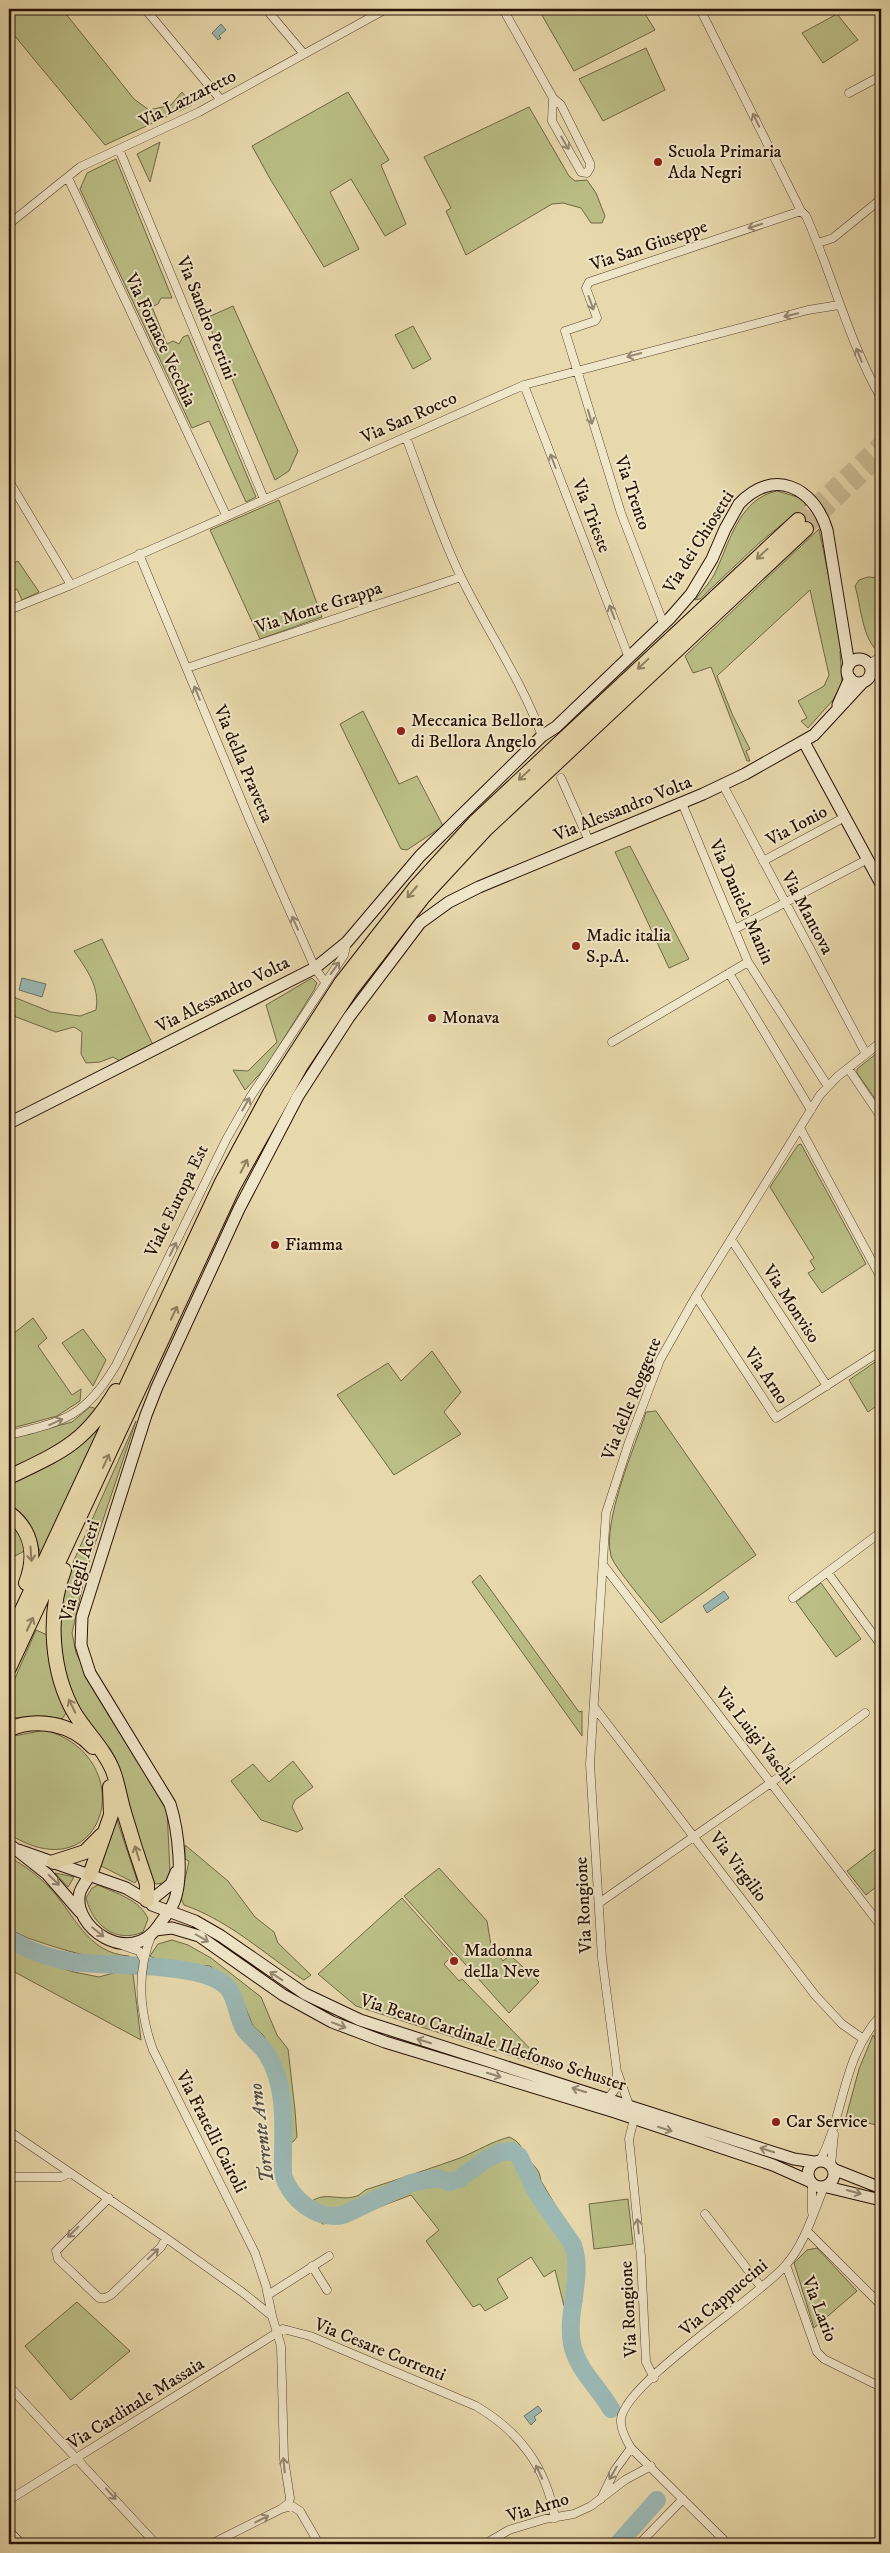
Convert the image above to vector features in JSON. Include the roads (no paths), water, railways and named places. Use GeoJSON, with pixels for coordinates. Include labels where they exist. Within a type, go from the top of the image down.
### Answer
{"type":"FeatureCollection","features":[{"type":"Feature","properties":{"kind":"highway"},"geometry":{"type":"LineString","coordinates":[[9,1638],[222,1182],[256,1116],[315,1020],[386,923],[445,855],[507,791],[802,525],[485,830],[423,897],[351,990],[300,1067],[250,1154],[209,1237],[9,1668]]}},
{"type":"Feature","properties":{"kind":"highway"},"geometry":{"type":"LineString","coordinates":[[9,1477],[66,1450],[90,1429],[107,1406],[155,1326]]}},
{"type":"Feature","properties":{"kind":"highway"},"geometry":{"type":"LineString","coordinates":[[93,1489],[58,1584],[54,1624],[57,1663],[62,1686],[76,1714],[113,1771],[148,1884],[150,1902]]}},
{"type":"Feature","properties":{"kind":"highway"},"geometry":{"type":"LineString","coordinates":[[9,1513],[22,1526],[30,1541],[33,1556],[30,1572],[9,1627]]}},
{"type":"Feature","properties":{"kind":"highway"},"geometry":{"type":"LineString","coordinates":[[9,1729],[24,1725],[53,1724],[80,1736],[92,1746],[105,1767],[112,1795],[111,1815],[90,1875]]}},
{"type":"Feature","properties":{"kind":"highway"},"geometry":{"type":"LineString","coordinates":[[54,1862],[85,1852],[105,1832]]}},
{"type":"Feature","properties":{"kind":"street"},"geometry":{"type":"LineString","coordinates":[[145,9],[221,100]]}},
{"type":"Feature","properties":{"kind":"street"},"geometry":{"type":"LineString","coordinates":[[266,9],[304,54]]}},
{"type":"Feature","properties":{"kind":"street","name":"Via Lazzaretto"},"geometry":{"type":"LineString","coordinates":[[9,224],[80,167],[221,100],[386,9]]}},
{"type":"Feature","properties":{"kind":"street"},"geometry":{"type":"LineString","coordinates":[[503,9],[553,98],[561,105],[590,163],[587,173],[581,172],[552,121],[553,98]]}},
{"type":"Feature","properties":{"kind":"street"},"geometry":{"type":"LineString","coordinates":[[700,9],[801,211],[806,216],[867,374],[881,398]]}},
{"type":"Feature","properties":{"kind":"street"},"geometry":{"type":"LineString","coordinates":[[849,93],[879,77],[881,80]]}},
{"type":"Feature","properties":{"kind":"street","name":"Via Sandro Pertini"},"geometry":{"type":"LineString","coordinates":[[119,149],[264,499]]}},
{"type":"Feature","properties":{"kind":"street","name":"Via Fornace Vecchia"},"geometry":{"type":"LineString","coordinates":[[68,178],[226,515]]}},
{"type":"Feature","properties":{"kind":"street"},"geometry":{"type":"LineString","coordinates":[[818,243],[833,238],[881,199]]}},
{"type":"Feature","properties":{"kind":"street","name":"Via San Giuseppe"},"geometry":{"type":"LineString","coordinates":[[576,371],[565,331],[596,321],[597,318],[586,288],[589,282],[801,211]]}},
{"type":"Feature","properties":{"kind":"street","name":"Via San Rocco"},"geometry":{"type":"LineString","coordinates":[[9,610],[71,585],[524,385],[808,310],[839,305]]}},
{"type":"Feature","properties":{"kind":"street","name":"Via Trento"},"geometry":{"type":"LineString","coordinates":[[576,371],[621,513],[664,625]]}},
{"type":"Feature","properties":{"kind":"street","name":"Via Trieste"},"geometry":{"type":"LineString","coordinates":[[524,385],[629,658]]}},
{"type":"Feature","properties":{"kind":"street"},"geometry":{"type":"LineString","coordinates":[[406,437],[442,536],[461,577],[532,710],[542,736]]}},
{"type":"Feature","properties":{"kind":"street"},"geometry":{"type":"LineString","coordinates":[[9,481],[71,585]]}},
{"type":"Feature","properties":{"kind":"street","name":"Via dei Chiosetti"},"geometry":{"type":"LineString","coordinates":[[420,856],[542,736],[556,727],[664,625],[700,580],[739,504],[747,495],[762,487],[783,485],[806,496],[823,517],[847,643],[862,669]]}},
{"type":"Feature","properties":{"kind":"street","name":"Via della Pravetta"},"geometry":{"type":"LineString","coordinates":[[139,554],[250,821],[315,968],[325,982]]}},
{"type":"Feature","properties":{"kind":"street","name":"Via Monte Grappa"},"geometry":{"type":"LineString","coordinates":[[187,668],[461,577]]}},
{"type":"Feature","properties":{"kind":"street","name":"Via Alessandro Volta"},"geometry":{"type":"LineString","coordinates":[[146,1415],[239,1209],[298,1096],[349,1017],[420,923],[428,915],[464,894],[723,785],[804,742],[832,716],[862,669],[881,657]]}},
{"type":"Feature","properties":{"kind":"street","name":"Via Alessandro Volta"},"geometry":{"type":"LineString","coordinates":[[862,669],[881,665]]}},
{"type":"Feature","properties":{"kind":"street","name":"Via Alessandro Volta"},"geometry":{"type":"LineString","coordinates":[[832,716],[850,678],[856,683],[862,669]]}},
{"type":"Feature","properties":{"kind":"street"},"geometry":{"type":"LineString","coordinates":[[804,742],[881,884]]}},
{"type":"Feature","properties":{"kind":"street"},"geometry":{"type":"LineString","coordinates":[[561,778],[589,841]]}},
{"type":"Feature","properties":{"kind":"street","name":"Via Mantova"},"geometry":{"type":"LineString","coordinates":[[723,785],[866,1054]]}},
{"type":"Feature","properties":{"kind":"street","name":"Via Daniele Manin"},"geometry":{"type":"LineString","coordinates":[[682,803],[748,962],[827,1085]]}},
{"type":"Feature","properties":{"kind":"street","name":"Via Ionio"},"geometry":{"type":"LineString","coordinates":[[763,861],[845,817]]}},
{"type":"Feature","properties":{"kind":"street","name":"Via Alessandro Volta"},"geometry":{"type":"LineString","coordinates":[[9,1123],[315,968],[347,942],[420,856]]}},
{"type":"Feature","properties":{"kind":"street"},"geometry":{"type":"LineString","coordinates":[[735,929],[786,904],[868,859]]}},
{"type":"Feature","properties":{"kind":"street","name":"Viale Europa Est"},"geometry":{"type":"LineString","coordinates":[[9,1435],[48,1426],[80,1412],[101,1391],[116,1365],[226,1140],[251,1096],[344,955],[347,942]]}},
{"type":"Feature","properties":{"kind":"street"},"geometry":{"type":"LineString","coordinates":[[612,1042],[748,962]]}},
{"type":"Feature","properties":{"kind":"street"},"geometry":{"type":"LineString","coordinates":[[728,973],[811,1110]]}},
{"type":"Feature","properties":{"kind":"street","name":"Via delle Roggette"},"geometry":{"type":"LineString","coordinates":[[593,1736],[606,1513],[660,1360],[696,1296],[827,1085],[881,1042]]}},
{"type":"Feature","properties":{"kind":"street"},"geometry":{"type":"LineString","coordinates":[[848,1068],[881,1117]]}},
{"type":"Feature","properties":{"kind":"street"},"geometry":{"type":"LineString","coordinates":[[800,1128],[881,1278]]}},
{"type":"Feature","properties":{"kind":"street","name":"Via Monviso"},"geometry":{"type":"LineString","coordinates":[[731,1239],[827,1386]]}},
{"type":"Feature","properties":{"kind":"street","name":"Via Arno"},"geometry":{"type":"LineString","coordinates":[[696,1296],[774,1418],[780,1417],[881,1351]]}},
{"type":"Feature","properties":{"kind":"street","name":"Via degli Aceri"},"geometry":{"type":"LineString","coordinates":[[146,1415],[82,1617],[81,1645],[90,1673],[170,1804],[179,1843],[177,1892]]}},
{"type":"Feature","properties":{"kind":"street"},"geometry":{"type":"LineString","coordinates":[[793,1598],[881,1532]]}},
{"type":"Feature","properties":{"kind":"street","name":"Via Luigi Vaschi"},"geometry":{"type":"LineString","coordinates":[[604,1566],[881,1926]]}},
{"type":"Feature","properties":{"kind":"street"},"geometry":{"type":"LineString","coordinates":[[828,1573],[881,1645]]}},
{"type":"Feature","properties":{"kind":"street","name":"Via Virgilio"},"geometry":{"type":"LineString","coordinates":[[595,1708],[696,1837],[815,1995],[842,2024],[862,2038]]}},
{"type":"Feature","properties":{"kind":"street"},"geometry":{"type":"LineString","coordinates":[[599,1903],[696,1837],[865,1713]]}},
{"type":"Feature","properties":{"kind":"street","name":"Via Rongione"},"geometry":{"type":"LineString","coordinates":[[593,1736],[590,1764],[602,1958],[617,2072],[629,2105]]}},
{"type":"Feature","properties":{"kind":"street"},"geometry":{"type":"LineString","coordinates":[[13,1847],[126,1888],[150,1902],[158,1915],[155,1930]]}},
{"type":"Feature","properties":{"kind":"street"},"geometry":{"type":"LineString","coordinates":[[13,1847],[62,1888],[84,1917],[103,1937],[139,1951],[142,1959]]}},
{"type":"Feature","properties":{"kind":"street"},"geometry":{"type":"LineString","coordinates":[[150,1902],[171,1884],[178,1866]]}},
{"type":"Feature","properties":{"kind":"street"},"geometry":{"type":"LineString","coordinates":[[84,1917],[79,1903],[80,1892],[90,1875]]}},
{"type":"Feature","properties":{"kind":"street"},"geometry":{"type":"LineString","coordinates":[[148,1884],[162,1892]]}},
{"type":"Feature","properties":{"kind":"street"},"geometry":{"type":"LineString","coordinates":[[120,1944],[134,1945],[155,1930],[169,1910],[177,1892]]}},
{"type":"Feature","properties":{"kind":"street"},"geometry":{"type":"LineString","coordinates":[[177,1892],[178,1908],[186,1916]]}},
{"type":"Feature","properties":{"kind":"street","name":"Via Beato Cardinale Ildefonso Schuster"},"geometry":{"type":"LineString","coordinates":[[150,1902],[186,1916],[221,1936],[305,1994],[360,2020],[794,2159],[825,2164],[879,2195]]}},
{"type":"Feature","properties":{"kind":"street","name":"Via Beato Cardinale Ildefonso Schuster"},"geometry":{"type":"LineString","coordinates":[[155,1930],[172,1928],[199,1936],[283,1995],[332,2022],[385,2042],[634,2119],[773,2165],[811,2182]]}},
{"type":"Feature","properties":{"kind":"street","name":"Via Fratelli Cairoli"},"geometry":{"type":"LineString","coordinates":[[155,1930],[142,1959],[140,1979],[144,2026],[152,2050],[255,2253],[268,2295],[272,2316]]}},
{"type":"Feature","properties":{"kind":"street"},"geometry":{"type":"LineString","coordinates":[[825,2187],[834,2179],[825,2164],[852,2058],[862,2038],[881,2015]]}},
{"type":"Feature","properties":{"kind":"street","name":"Via Rongione"},"geometry":{"type":"LineString","coordinates":[[608,2098],[614,2092],[617,2072]]}},
{"type":"Feature","properties":{"kind":"street","name":"Via Rongione"},"geometry":{"type":"LineString","coordinates":[[634,2119],[628,2139],[641,2258],[646,2362],[654,2378]]}},
{"type":"Feature","properties":{"kind":"street"},"geometry":{"type":"LineString","coordinates":[[9,2131],[166,2238],[242,2292],[272,2316],[281,2346],[284,2459],[290,2498],[289,2503],[281,2509],[211,2544]]}},
{"type":"Feature","properties":{"kind":"street"},"geometry":{"type":"LineString","coordinates":[[825,2164],[808,2170],[811,2182],[817,2187],[879,2195],[881,2208]]}},
{"type":"Feature","properties":{"kind":"street"},"geometry":{"type":"LineString","coordinates":[[9,2177],[61,2177],[70,2173]]}},
{"type":"Feature","properties":{"kind":"street","name":"Via Cappuccini"},"geometry":{"type":"LineString","coordinates":[[811,2182],[812,2214]]}},
{"type":"Feature","properties":{"kind":"street","name":"Via Cappuccini"},"geometry":{"type":"LineString","coordinates":[[631,2448],[625,2439],[621,2419],[626,2407],[639,2391],[786,2265],[807,2231],[812,2214],[825,2187]]}},
{"type":"Feature","properties":{"kind":"street"},"geometry":{"type":"LineString","coordinates":[[109,2198],[56,2251],[58,2259],[99,2298],[111,2295],[161,2247],[166,2238]]}},
{"type":"Feature","properties":{"kind":"street"},"geometry":{"type":"LineString","coordinates":[[705,2214],[761,2286]]}},
{"type":"Feature","properties":{"kind":"street"},"geometry":{"type":"LineString","coordinates":[[807,2231],[881,2305]]}},
{"type":"Feature","properties":{"kind":"street"},"geometry":{"type":"LineString","coordinates":[[268,2295],[329,2256]]}},
{"type":"Feature","properties":{"kind":"street","name":"Via Lario"},"geometry":{"type":"LineString","coordinates":[[786,2265],[817,2352],[824,2359],[881,2387]]}},
{"type":"Feature","properties":{"kind":"street"},"geometry":{"type":"LineString","coordinates":[[312,2266],[327,2290]]}},
{"type":"Feature","properties":{"kind":"street","name":"Via Cesare Correnti"},"geometry":{"type":"LineString","coordinates":[[278,2333],[283,2330],[310,2336],[476,2406],[498,2419],[531,2454],[552,2501],[555,2518]]}},
{"type":"Feature","properties":{"kind":"street","name":"Via Cardinale Massaia"},"geometry":{"type":"LineString","coordinates":[[9,2500],[278,2333]]}},
{"type":"Feature","properties":{"kind":"street"},"geometry":{"type":"LineString","coordinates":[[9,2386],[156,2544]]}},
{"type":"Feature","properties":{"kind":"street"},"geometry":{"type":"LineString","coordinates":[[600,2501],[615,2470],[631,2448],[728,2544]]}},
{"type":"Feature","properties":{"kind":"street","name":"Via Arno"},"geometry":{"type":"LineString","coordinates":[[485,2544],[509,2530],[545,2519],[574,2514],[600,2501],[625,2480],[651,2466]]}},
{"type":"Feature","properties":{"kind":"street"},"geometry":{"type":"LineString","coordinates":[[639,2544],[683,2499]]}},
{"type":"Feature","properties":{"kind":"street"},"geometry":{"type":"LineString","coordinates":[[281,2509],[297,2507],[319,2544]]}},
{"type":"Feature","properties":{"kind":"street"},"geometry":{"type":"LineString","coordinates":[[9,2532],[22,2544]]}},
{"type":"Feature","properties":{"kind":"water"},"geometry":{"type":"Polygon","coordinates":[[[221,24],[226,30],[219,36],[221,38],[218,40],[212,33],[221,24]]]}},
{"type":"Feature","properties":{"kind":"water"},"geometry":{"type":"Polygon","coordinates":[[[22,978],[46,984],[42,997],[19,990],[22,978]]]}},
{"type":"Feature","properties":{"kind":"water"},"geometry":{"type":"Polygon","coordinates":[[[724,1591],[729,1598],[707,1613],[703,1606],[724,1591]]]}},
{"type":"Feature","properties":{"kind":"water"},"geometry":{"type":"Polygon","coordinates":[[[538,2406],[542,2411],[534,2417],[536,2420],[531,2425],[524,2416],[538,2406]]]}},
{"type":"Feature","properties":{"kind":"waterway","name":"Torrente Arno"},"geometry":{"type":"LineString","coordinates":[[9,1939],[40,1954],[56,1959],[73,1962],[178,1969],[216,1979],[228,1988],[242,2025],[266,2052],[275,2069],[282,2098],[283,2175],[292,2192],[299,2200],[306,2206],[324,2215],[343,2215],[411,2183],[437,2178],[450,2182],[459,2179],[485,2160],[501,2152],[512,2151],[519,2156],[537,2193],[573,2245],[577,2269],[571,2319],[572,2344],[579,2362],[611,2409]]}},
{"type":"Feature","properties":{"kind":"waterway","name":"Torrente Arno"},"geometry":{"type":"LineString","coordinates":[[618,2544],[657,2500]]}},
{"type":"Feature","properties":{"kind":"tunnel"},"geometry":{"type":"LineString","coordinates":[[798,520],[881,442]]}},
{"type":"Feature","properties":{"kind":"tunnel"},"geometry":{"type":"LineString","coordinates":[[806,529],[881,458]]}},
{"type":"Feature","properties":{"kind":"place","name":"Scuola Primaria Ada Negri"},"geometry":{"type":"Point","coordinates":[658,162]}},
{"type":"Feature","properties":{"kind":"place","name":"Meccanica Bellora di Bellora Angelo"},"geometry":{"type":"Point","coordinates":[401,731]}},
{"type":"Feature","properties":{"kind":"place","name":"Madic italia S.p.A."},"geometry":{"type":"Point","coordinates":[576,946]}},
{"type":"Feature","properties":{"kind":"place","name":"Monava"},"geometry":{"type":"Point","coordinates":[432,1018]}},
{"type":"Feature","properties":{"kind":"place","name":"Fiamma"},"geometry":{"type":"Point","coordinates":[275,1245]}},
{"type":"Feature","properties":{"kind":"place","name":"Madonna della Neve"},"geometry":{"type":"Point","coordinates":[454,1961]}},
{"type":"Feature","properties":{"kind":"place","name":"Car Service"},"geometry":{"type":"Point","coordinates":[776,2122]}}]}
